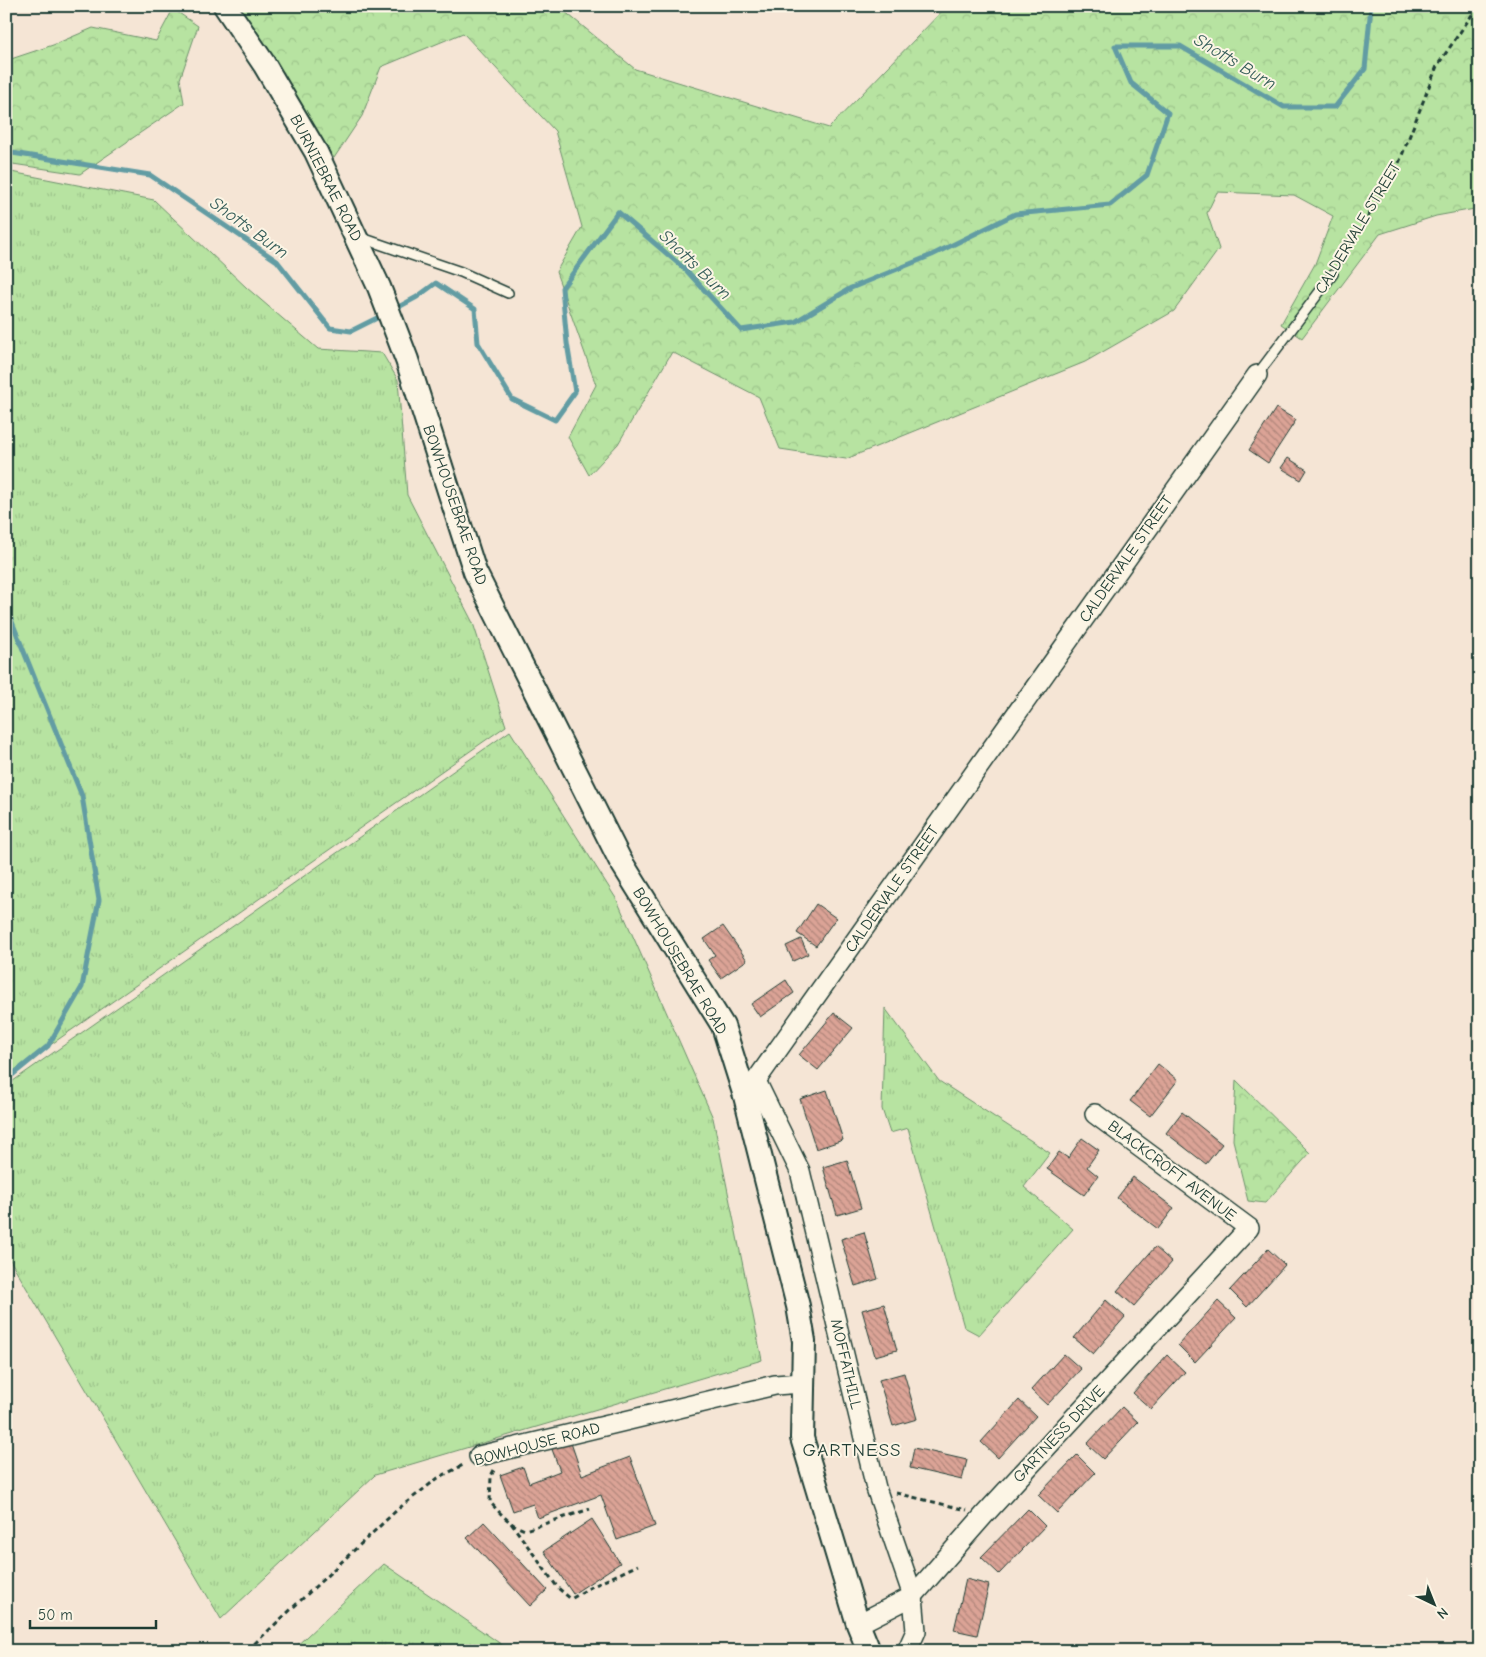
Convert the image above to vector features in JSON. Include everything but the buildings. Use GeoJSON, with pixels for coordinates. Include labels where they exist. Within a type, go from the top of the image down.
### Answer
{"type":"FeatureCollection","features":[{"type":"Feature","properties":{"kind":"street","name":"BURNIEBRAE ROAD"},"geometry":{"type":"LineString","coordinates":[[225,6],[264,64],[316,152],[379,286],[407,360]]}},
{"type":"Feature","properties":{"kind":"street","name":"BOWHOUSEBRAE ROAD"},"geometry":{"type":"LineString","coordinates":[[407,360],[475,572],[620,860],[723,1026],[751,1088],[804,1341],[802,1438],[858,1624],[869,1651]]}},
{"type":"Feature","properties":{"kind":"street","name":"CALDERVALE STREET"},"geometry":{"type":"LineString","coordinates":[[751,1088],[1257,375]]}},
{"type":"Feature","properties":{"kind":"street","name":"MOFFATHILL"},"geometry":{"type":"LineString","coordinates":[[751,1088],[800,1171],[876,1488],[913,1596],[916,1631],[907,1651]]}},
{"type":"Feature","properties":{"kind":"street","name":"BLACKCROFT AVENUE"},"geometry":{"type":"LineString","coordinates":[[1095,1114],[1249,1228]]}},
{"type":"Feature","properties":{"kind":"street","name":"GARTNESS DRIVE"},"geometry":{"type":"LineString","coordinates":[[858,1624],[913,1596],[985,1514],[1249,1228]]}},
{"type":"Feature","properties":{"kind":"street","name":"BOWHOUSE ROAD"},"geometry":{"type":"LineString","coordinates":[[479,1456],[775,1384],[802,1383]]}},
{"type":"Feature","properties":{"kind":"lane"},"geometry":{"type":"LineString","coordinates":[[355,236],[461,272],[508,293]]}},
{"type":"Feature","properties":{"kind":"lane","name":"CALDERVALE STREET"},"geometry":{"type":"LineString","coordinates":[[1257,375],[1334,274]]}},
{"type":"Feature","properties":{"kind":"path","name":"CALDERVALE STREET"},"geometry":{"type":"LineString","coordinates":[[1334,274],[1397,168],[1437,66],[1478,6]]}},
{"type":"Feature","properties":{"kind":"path"},"geometry":{"type":"LineString","coordinates":[[506,1450],[491,1476],[490,1502],[511,1523],[525,1530],[590,1509]]}},
{"type":"Feature","properties":{"kind":"path","name":"BOWHOUSE ROAD"},"geometry":{"type":"LineString","coordinates":[[249,1651],[252,1646],[398,1510],[438,1478],[479,1456]]}},
{"type":"Feature","properties":{"kind":"path"},"geometry":{"type":"LineString","coordinates":[[876,1488],[985,1514]]}},
{"type":"Feature","properties":{"kind":"path"},"geometry":{"type":"LineString","coordinates":[[511,1523],[558,1588],[571,1599],[589,1588],[638,1565]]}},
{"type":"Feature","properties":{"kind":"green space"},"geometry":{"type":"Polygon","coordinates":[[[232,6],[558,6],[635,69],[829,128],[947,6],[1480,6],[1480,208],[1436,216],[1380,234],[1302,338],[1281,324],[1315,264],[1333,216],[1294,195],[1217,192],[1207,213],[1219,249],[1174,311],[1085,362],[846,459],[780,449],[759,397],[672,352],[618,444],[589,475],[568,437],[596,385],[556,272],[582,227],[555,131],[463,33],[381,67],[362,116],[334,158],[232,6]]]}},
{"type":"Feature","properties":{"kind":"green space"},"geometry":{"type":"Polygon","coordinates":[[[173,9],[198,26],[180,79],[184,103],[80,174],[6,163],[6,81],[8,60],[53,45],[93,28],[156,41],[173,9]]]}},
{"type":"Feature","properties":{"kind":"green space"},"geometry":{"type":"Polygon","coordinates":[[[6,171],[154,200],[247,288],[318,349],[382,353],[398,380],[407,495],[473,623],[506,726],[6,1076],[6,171]]]}},
{"type":"Feature","properties":{"kind":"green space"},"geometry":{"type":"Polygon","coordinates":[[[510,731],[617,900],[713,1118],[762,1360],[375,1475],[221,1619],[6,1253],[6,1086],[510,731]]]}},
{"type":"Feature","properties":{"kind":"green space"},"geometry":{"type":"Polygon","coordinates":[[[885,1008],[939,1081],[1050,1153],[1024,1187],[1073,1229],[979,1335],[964,1327],[908,1128],[890,1133],[882,1109],[885,1008]]]}},
{"type":"Feature","properties":{"kind":"green space"},"geometry":{"type":"Polygon","coordinates":[[[1236,1080],[1310,1153],[1265,1203],[1248,1201],[1233,1140],[1236,1080]]]}},
{"type":"Feature","properties":{"kind":"green space"},"geometry":{"type":"Polygon","coordinates":[[[384,1564],[511,1651],[291,1651],[384,1564]]]}},
{"type":"Feature","properties":{"kind":"waterway","name":"Shotts Burn"},"geometry":{"type":"LineString","coordinates":[[393,310],[417,297],[436,283],[475,309],[478,343],[512,399],[555,420],[575,392],[567,343],[562,288],[618,212],[686,270],[741,330],[795,322],[851,288],[932,255],[1015,214],[1110,205],[1147,175],[1168,113],[1131,83],[1115,46],[1180,46],[1284,107],[1335,107],[1365,69],[1371,6]]}},
{"type":"Feature","properties":{"kind":"waterway","name":"Shotts Burn"},"geometry":{"type":"LineString","coordinates":[[6,152],[150,175],[277,261],[330,328],[351,331],[383,315]]}},
{"type":"Feature","properties":{"kind":"waterway"},"geometry":{"type":"LineString","coordinates":[[6,607],[82,796],[99,900],[82,987],[48,1046],[6,1080]]}},
{"type":"Feature","properties":{"kind":"district","name":"GARTNESS"},"geometry":{"type":"Point","coordinates":[852,1450]}}]}
